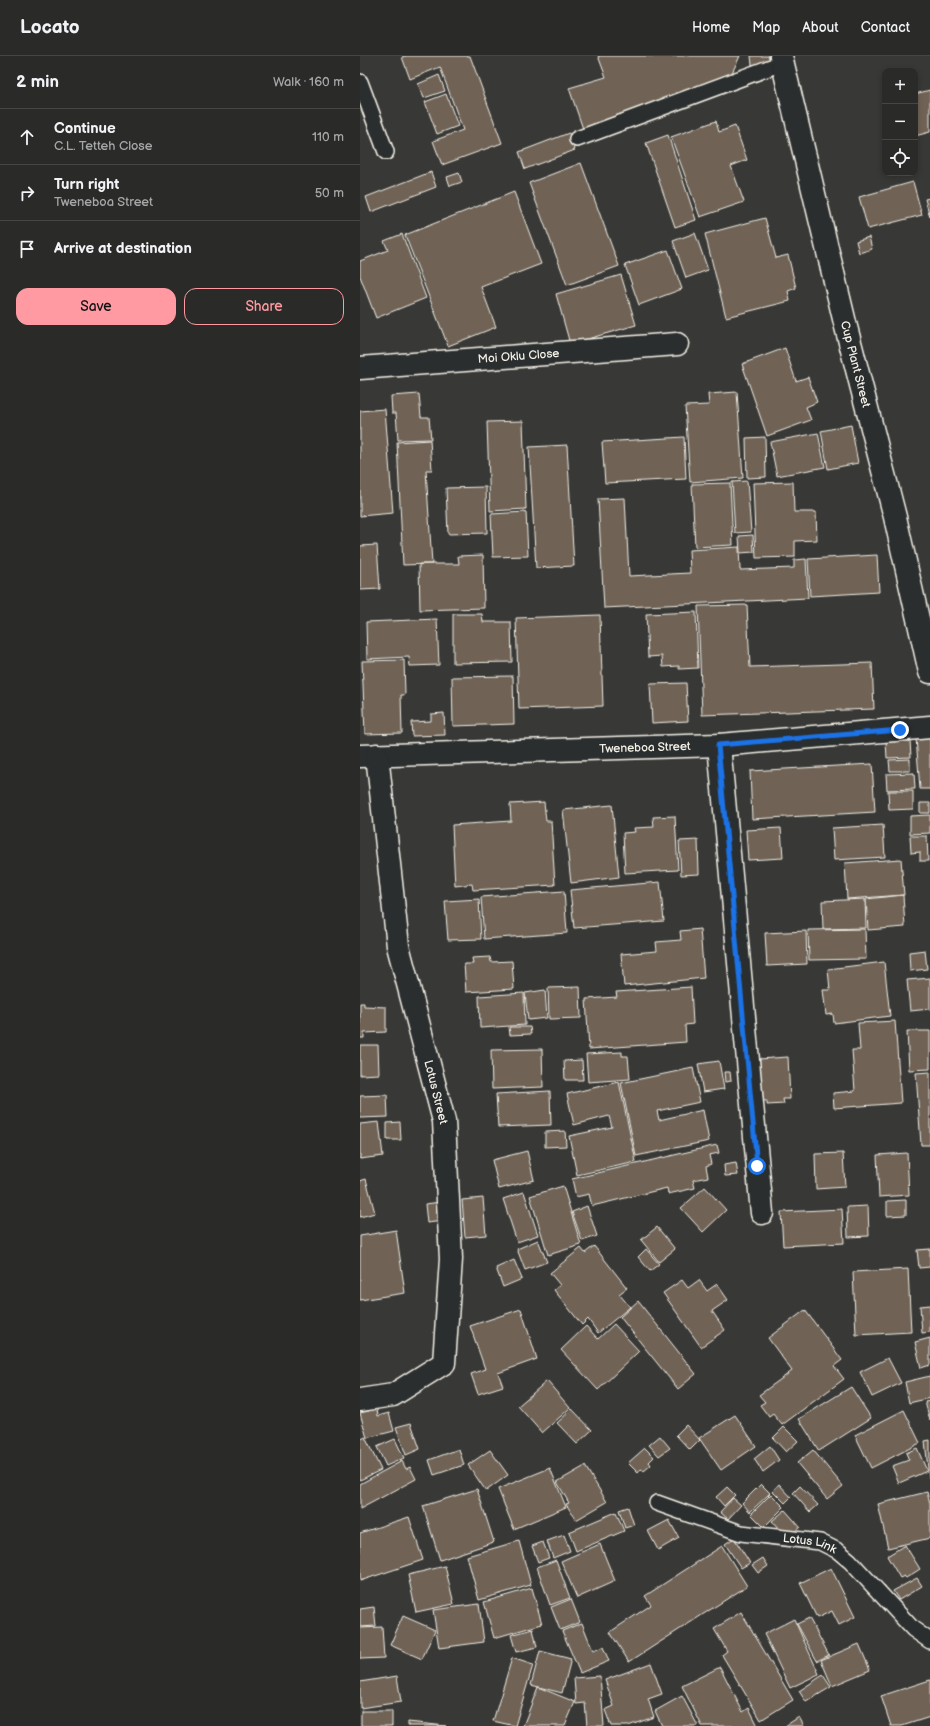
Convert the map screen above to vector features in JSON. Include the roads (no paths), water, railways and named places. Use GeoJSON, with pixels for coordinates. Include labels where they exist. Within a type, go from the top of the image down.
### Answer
{"type":"FeatureCollection","features":[{"type":"Feature","properties":{"kind":"street","name":"Cup Plant Street"},"geometry":{"type":"LineString","coordinates":[[781,60],[845,323],[895,517],[930,672]]}},
{"type":"Feature","properties":{"kind":"street","name":"Moi Oklu Close"},"geometry":{"type":"LineString","coordinates":[[360,368],[676,344]]}},
{"type":"Feature","properties":{"kind":"street","name":"Tweneboa Street"},"geometry":{"type":"LineString","coordinates":[[368,756],[718,745],[930,727]]}},
{"type":"Feature","properties":{"kind":"street"},"geometry":{"type":"LineString","coordinates":[[718,745],[762,1213]]}},
{"type":"Feature","properties":{"kind":"street","name":"Lotus Street"},"geometry":{"type":"LineString","coordinates":[[360,1400],[393,1395],[444,1364],[450,1259],[444,1121],[398,946],[368,756]]}},
{"type":"Feature","properties":{"kind":"lane"},"geometry":{"type":"LineString","coordinates":[[576,139],[781,60]]}},
{"type":"Feature","properties":{"kind":"lane"},"geometry":{"type":"LineString","coordinates":[[360,82],[386,152]]}},
{"type":"Feature","properties":{"kind":"lane","name":"Lotus Link"},"geometry":{"type":"LineString","coordinates":[[656,1503],[741,1533],[820,1542],[838,1551],[850,1561],[913,1629],[930,1641]]}}]}
